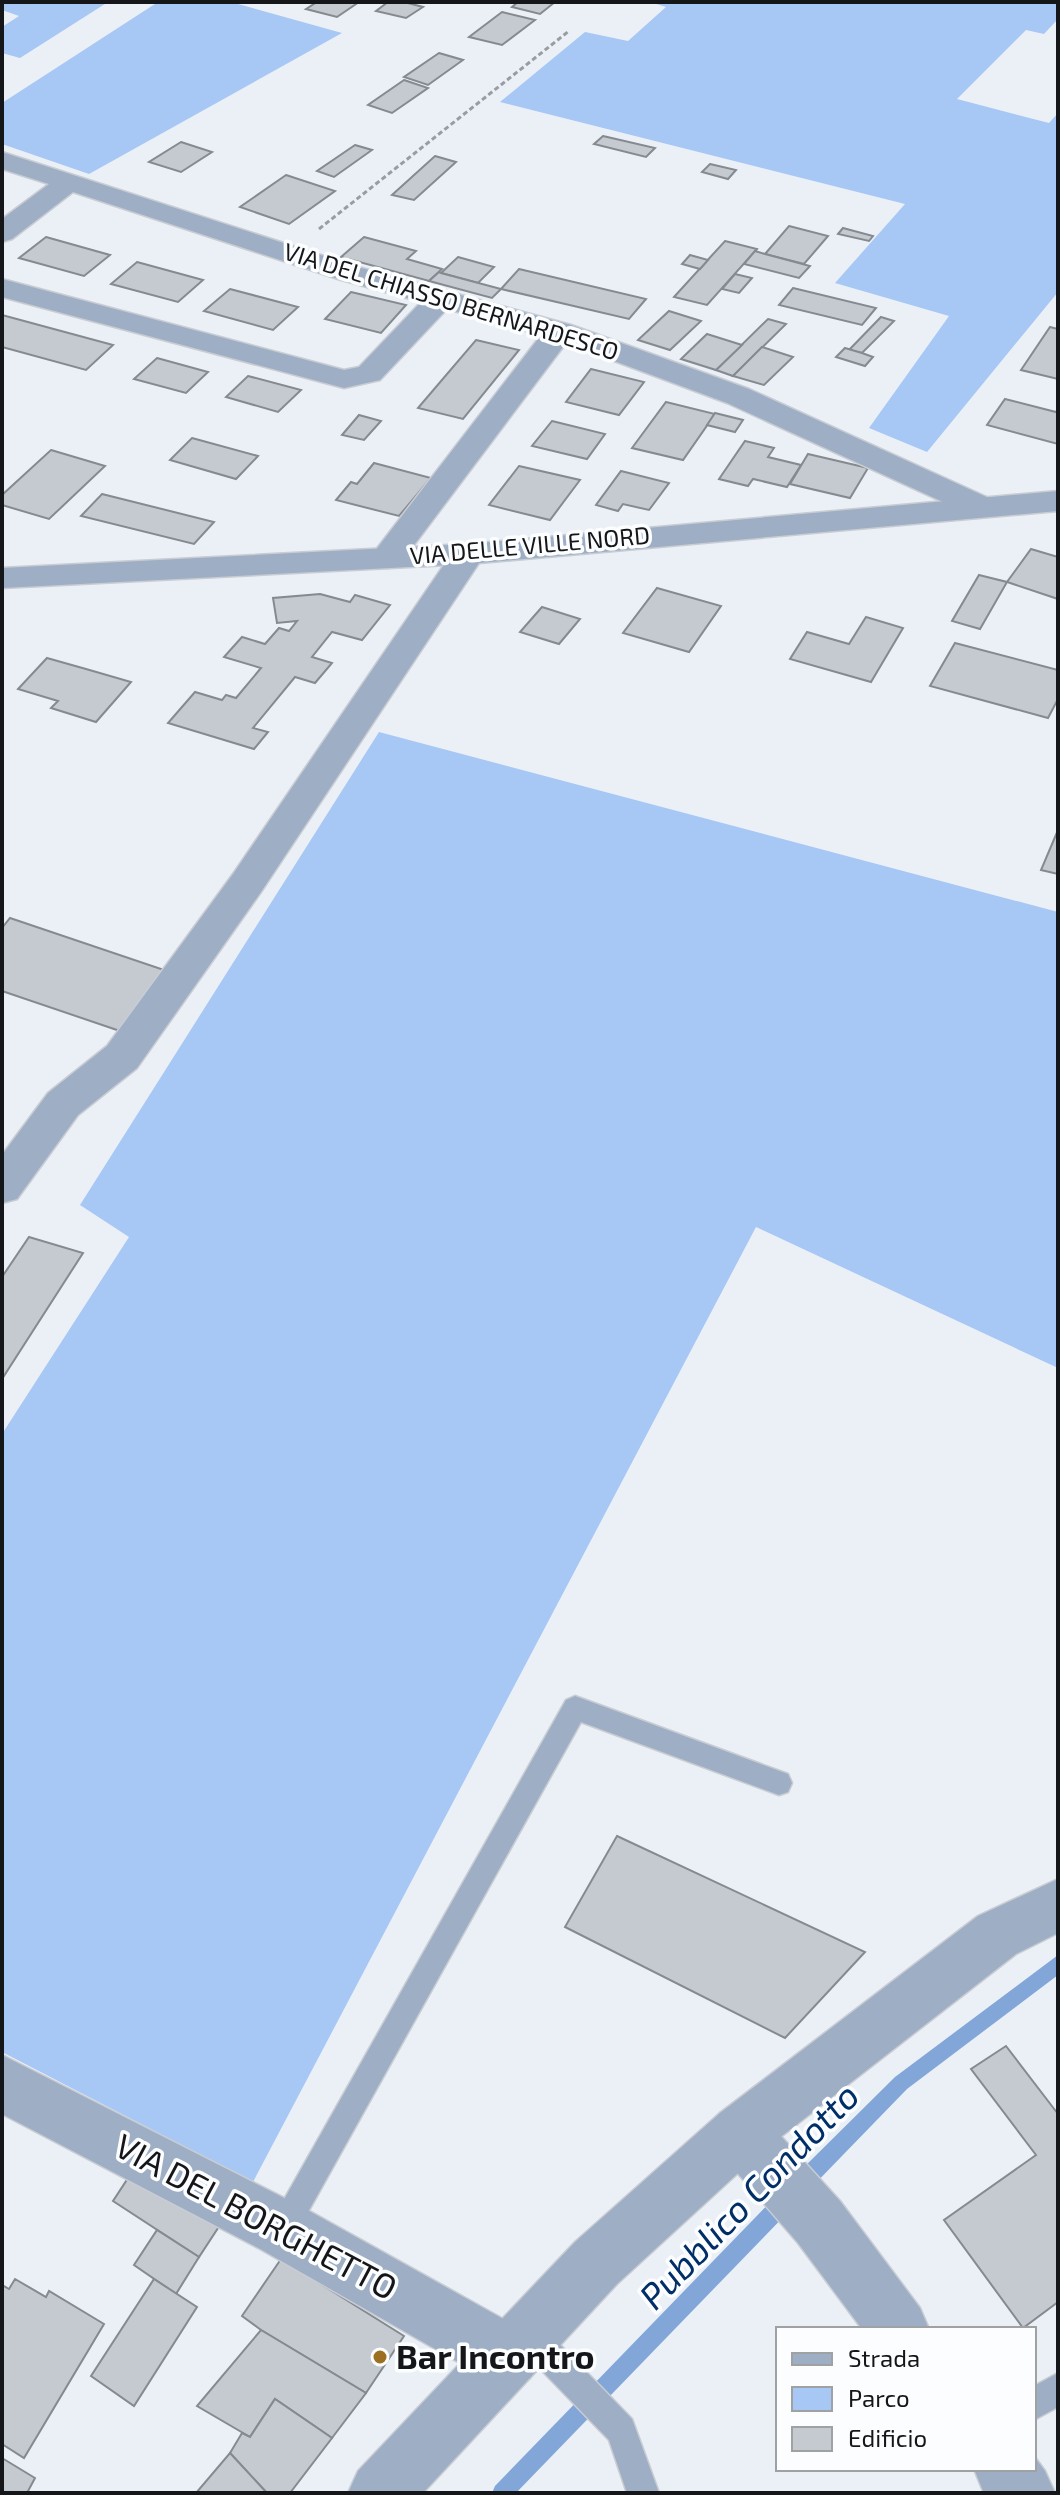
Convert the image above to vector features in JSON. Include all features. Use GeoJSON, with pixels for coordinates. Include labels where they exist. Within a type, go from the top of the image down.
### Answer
{"type":"FeatureCollection","features":[{"type":"Feature","properties":{"kind":"street","name":"VIA DEL CHIASSO BERNARDESCO"},"geometry":{"type":"LineString","coordinates":[[2,160],[288,254],[560,331],[738,396],[979,506]]}},
{"type":"Feature","properties":{"kind":"street"},"geometry":{"type":"LineString","coordinates":[[2,233],[69,182]]}},
{"type":"Feature","properties":{"kind":"street"},"geometry":{"type":"LineString","coordinates":[[2,288],[344,379],[369,374],[441,298]]}},
{"type":"Feature","properties":{"kind":"street"},"geometry":{"type":"LineString","coordinates":[[387,558],[560,331]]}},
{"type":"Feature","properties":{"kind":"street","name":"VIA DELLE VILLE NORD"},"geometry":{"type":"LineString","coordinates":[[2,578],[468,554],[1058,501]]}},
{"type":"Feature","properties":{"kind":"street"},"geometry":{"type":"LineString","coordinates":[[2,1187],[63,1104],[122,1057],[247,883],[468,554]]}},
{"type":"Feature","properties":{"kind":"street"},"geometry":{"type":"LineString","coordinates":[[380,2493],[596,2263],[740,2133],[997,1935],[1058,1905]]}},
{"type":"Feature","properties":{"kind":"street","name":"VIA DEL BORGHETTO"},"geometry":{"type":"LineString","coordinates":[[2,2083],[283,2229],[518,2345]]}},
{"type":"Feature","properties":{"kind":"street"},"geometry":{"type":"LineString","coordinates":[[740,2133],[819,2222],[898,2327]]}},
{"type":"Feature","properties":{"kind":"street"},"geometry":{"type":"LineString","coordinates":[[1006,2471],[1023,2493]]}},
{"type":"Feature","properties":{"kind":"lane"},"geometry":{"type":"LineString","coordinates":[[283,2229],[575,1708],[779,1783]]}},
{"type":"Feature","properties":{"kind":"lane"},"geometry":{"type":"LineString","coordinates":[[518,2345],[569,2376],[621,2430],[643,2493]]}},
{"type":"Feature","properties":{"kind":"lane"},"geometry":{"type":"LineString","coordinates":[[1036,2404],[1058,2388]]}},
{"type":"Feature","properties":{"kind":"path"},"geometry":{"type":"LineString","coordinates":[[288,254],[569,31]]}},
{"type":"Feature","properties":{"kind":"green space"},"geometry":{"type":"Polygon","coordinates":[[[2,2],[108,2],[20,58],[2,53],[2,27],[19,16],[2,10],[2,2]]]}},
{"type":"Feature","properties":{"kind":"green space"},"geometry":{"type":"Polygon","coordinates":[[[158,2],[231,2],[342,33],[89,174],[2,144],[2,103],[158,2]]]}},
{"type":"Feature","properties":{"kind":"green space"},"geometry":{"type":"Polygon","coordinates":[[[650,2],[1058,2],[1058,19],[1044,34],[1026,30],[957,99],[1049,123],[1058,113],[1058,292],[927,452],[869,428],[949,316],[835,283],[905,204],[500,102],[585,32],[628,41],[666,7],[650,2]]]}},
{"type":"Feature","properties":{"kind":"green space"},"geometry":{"type":"Polygon","coordinates":[[[379,732],[1058,912],[1058,1368],[756,1227],[253,2182],[2,2052],[2,1434],[129,1237],[80,1205],[379,732]]]}},
{"type":"Feature","properties":{"kind":"building"},"geometry":{"type":"Polygon","coordinates":[[[317,2],[359,2],[337,17],[306,9],[317,2]]]}},
{"type":"Feature","properties":{"kind":"building"},"geometry":{"type":"Polygon","coordinates":[[[388,2],[423,7],[406,18],[376,11],[388,2]]]}},
{"type":"Feature","properties":{"kind":"building"},"geometry":{"type":"Polygon","coordinates":[[[518,2],[555,2],[540,14],[512,7],[518,2]]]}},
{"type":"Feature","properties":{"kind":"building"},"geometry":{"type":"Polygon","coordinates":[[[502,12],[535,20],[502,45],[469,37],[502,12]]]}},
{"type":"Feature","properties":{"kind":"building"},"geometry":{"type":"Polygon","coordinates":[[[439,53],[463,60],[428,85],[404,77],[439,53]]]}},
{"type":"Feature","properties":{"kind":"building"},"geometry":{"type":"Polygon","coordinates":[[[404,80],[428,88],[392,113],[368,105],[404,80]]]}},
{"type":"Feature","properties":{"kind":"building"},"geometry":{"type":"Polygon","coordinates":[[[603,136],[655,148],[646,157],[594,144],[603,136]]]}},
{"type":"Feature","properties":{"kind":"building"},"geometry":{"type":"Polygon","coordinates":[[[181,142],[212,152],[181,172],[149,162],[181,142]]]}},
{"type":"Feature","properties":{"kind":"building"},"geometry":{"type":"Polygon","coordinates":[[[355,145],[372,150],[334,177],[317,171],[355,145]]]}},
{"type":"Feature","properties":{"kind":"building"},"geometry":{"type":"Polygon","coordinates":[[[435,156],[456,162],[414,200],[392,195],[435,156]]]}},
{"type":"Feature","properties":{"kind":"building"},"geometry":{"type":"Polygon","coordinates":[[[710,164],[736,170],[728,179],[702,172],[710,164]]]}},
{"type":"Feature","properties":{"kind":"building"},"geometry":{"type":"Polygon","coordinates":[[[286,175],[335,191],[289,224],[240,207],[286,175]]]}},
{"type":"Feature","properties":{"kind":"building"},"geometry":{"type":"Polygon","coordinates":[[[789,226],[828,236],[804,264],[765,254],[789,226]]]}},
{"type":"Feature","properties":{"kind":"building"},"geometry":{"type":"Polygon","coordinates":[[[843,228],[873,236],[869,241],[838,234],[843,228]]]}},
{"type":"Feature","properties":{"kind":"building"},"geometry":{"type":"Polygon","coordinates":[[[46,237],[110,255],[84,276],[19,258],[46,237]]]}},
{"type":"Feature","properties":{"kind":"building"},"geometry":{"type":"Polygon","coordinates":[[[364,237],[416,251],[407,259],[442,269],[429,281],[341,257],[364,237]]]}},
{"type":"Feature","properties":{"kind":"building"},"geometry":{"type":"Polygon","coordinates":[[[725,241],[757,249],[707,305],[674,297],[725,241]]]}},
{"type":"Feature","properties":{"kind":"building"},"geometry":{"type":"Polygon","coordinates":[[[755,251],[810,266],[799,278],[744,264],[755,251]]]}},
{"type":"Feature","properties":{"kind":"building"},"geometry":{"type":"Polygon","coordinates":[[[690,255],[708,260],[700,269],[682,264],[690,255]]]}},
{"type":"Feature","properties":{"kind":"building"},"geometry":{"type":"Polygon","coordinates":[[[458,257],[494,267],[478,283],[441,273],[458,257]]]}},
{"type":"Feature","properties":{"kind":"building"},"geometry":{"type":"Polygon","coordinates":[[[137,262],[203,280],[178,302],[111,284],[137,262]]]}},
{"type":"Feature","properties":{"kind":"building"},"geometry":{"type":"Polygon","coordinates":[[[519,269],[646,299],[629,319],[501,289],[519,269]]]}},
{"type":"Feature","properties":{"kind":"building"},"geometry":{"type":"Polygon","coordinates":[[[439,272],[501,289],[492,298],[429,281],[439,272]]]}},
{"type":"Feature","properties":{"kind":"building"},"geometry":{"type":"Polygon","coordinates":[[[735,274],[752,278],[739,293],[722,289],[735,274]]]}},
{"type":"Feature","properties":{"kind":"building"},"geometry":{"type":"Polygon","coordinates":[[[793,288],[876,308],[862,325],[779,305],[793,288]]]}},
{"type":"Feature","properties":{"kind":"building"},"geometry":{"type":"Polygon","coordinates":[[[230,289],[298,307],[273,330],[204,311],[230,289]]]}},
{"type":"Feature","properties":{"kind":"building"},"geometry":{"type":"Polygon","coordinates":[[[351,292],[406,305],[381,333],[325,319],[351,292]]]}},
{"type":"Feature","properties":{"kind":"building"},"geometry":{"type":"Polygon","coordinates":[[[669,311],[701,321],[670,350],[638,340],[669,311]]]}},
{"type":"Feature","properties":{"kind":"building"},"geometry":{"type":"Polygon","coordinates":[[[2,315],[113,345],[86,370],[2,347],[2,315]]]}},
{"type":"Feature","properties":{"kind":"building"},"geometry":{"type":"Polygon","coordinates":[[[881,317],[894,321],[862,353],[849,350],[881,317]]]}},
{"type":"Feature","properties":{"kind":"building"},"geometry":{"type":"Polygon","coordinates":[[[768,319],[786,324],[733,376],[716,370],[768,319]]]}},
{"type":"Feature","properties":{"kind":"building"},"geometry":{"type":"Polygon","coordinates":[[[1050,327],[1058,329],[1058,379],[1021,370],[1050,327]]]}},
{"type":"Feature","properties":{"kind":"building"},"geometry":{"type":"Polygon","coordinates":[[[707,334],[742,345],[716,370],[681,359],[707,334]]]}},
{"type":"Feature","properties":{"kind":"building"},"geometry":{"type":"Polygon","coordinates":[[[476,340],[519,350],[463,419],[418,408],[476,340]]]}},
{"type":"Feature","properties":{"kind":"building"},"geometry":{"type":"Polygon","coordinates":[[[762,347],[793,357],[764,385],[733,376],[762,347]]]}},
{"type":"Feature","properties":{"kind":"building"},"geometry":{"type":"Polygon","coordinates":[[[845,348],[873,357],[865,366],[836,357],[845,348]]]}},
{"type":"Feature","properties":{"kind":"building"},"geometry":{"type":"Polygon","coordinates":[[[157,358],[208,372],[186,393],[134,379],[157,358]]]}},
{"type":"Feature","properties":{"kind":"building"},"geometry":{"type":"Polygon","coordinates":[[[591,369],[644,382],[619,415],[566,402],[591,369]]]}},
{"type":"Feature","properties":{"kind":"building"},"geometry":{"type":"Polygon","coordinates":[[[248,376],[301,390],[278,412],[226,397],[248,376]]]}},
{"type":"Feature","properties":{"kind":"building"},"geometry":{"type":"Polygon","coordinates":[[[1005,399],[1056,412],[1058,409],[1058,444],[987,425],[1005,399]]]}},
{"type":"Feature","properties":{"kind":"building"},"geometry":{"type":"Polygon","coordinates":[[[666,402],[715,414],[683,460],[632,448],[666,402]]]}},
{"type":"Feature","properties":{"kind":"building"},"geometry":{"type":"Polygon","coordinates":[[[715,413],[743,420],[735,432],[707,425],[715,413]]]}},
{"type":"Feature","properties":{"kind":"building"},"geometry":{"type":"Polygon","coordinates":[[[359,415],[381,421],[364,440],[342,435],[359,415]]]}},
{"type":"Feature","properties":{"kind":"building"},"geometry":{"type":"Polygon","coordinates":[[[552,421],[605,434],[587,459],[532,446],[552,421]]]}},
{"type":"Feature","properties":{"kind":"building"},"geometry":{"type":"Polygon","coordinates":[[[192,438],[258,456],[236,479],[170,460],[192,438]]]}},
{"type":"Feature","properties":{"kind":"building"},"geometry":{"type":"Polygon","coordinates":[[[745,441],[774,448],[768,457],[801,465],[787,487],[753,479],[748,486],[719,479],[745,441]]]}},
{"type":"Feature","properties":{"kind":"building"},"geometry":{"type":"Polygon","coordinates":[[[51,450],[105,466],[49,519],[2,505],[2,495],[51,450]]]}},
{"type":"Feature","properties":{"kind":"building"},"geometry":{"type":"Polygon","coordinates":[[[808,454],[868,468],[850,498],[790,484],[808,454]]]}},
{"type":"Feature","properties":{"kind":"building"},"geometry":{"type":"Polygon","coordinates":[[[374,463],[431,478],[399,516],[336,500],[351,482],[357,484],[374,463]]]}},
{"type":"Feature","properties":{"kind":"building"},"geometry":{"type":"Polygon","coordinates":[[[519,466],[580,480],[550,520],[489,505],[519,466]]]}},
{"type":"Feature","properties":{"kind":"building"},"geometry":{"type":"Polygon","coordinates":[[[621,471],[669,483],[649,510],[623,504],[618,511],[596,505],[621,471]]]}},
{"type":"Feature","properties":{"kind":"building"},"geometry":{"type":"Polygon","coordinates":[[[102,494],[214,522],[194,544],[81,516],[102,494]]]}},
{"type":"Feature","properties":{"kind":"building"},"geometry":{"type":"Polygon","coordinates":[[[1031,549],[1058,557],[1058,599],[1007,582],[1031,549]]]}},
{"type":"Feature","properties":{"kind":"building"},"geometry":{"type":"Polygon","coordinates":[[[979,575],[1007,582],[980,629],[952,621],[979,575]]]}},
{"type":"Feature","properties":{"kind":"building"},"geometry":{"type":"Polygon","coordinates":[[[657,588],[721,606],[689,652],[623,633],[657,588]]]}},
{"type":"Feature","properties":{"kind":"building"},"geometry":{"type":"Polygon","coordinates":[[[320,594],[350,602],[355,595],[390,605],[362,640],[332,632],[312,657],[332,663],[315,683],[295,677],[253,728],[268,732],[254,749],[168,723],[195,692],[222,700],[226,695],[236,698],[261,668],[224,657],[242,637],[265,644],[279,628],[289,631],[297,621],[277,623],[273,598],[320,594]]]}},
{"type":"Feature","properties":{"kind":"building"},"geometry":{"type":"Polygon","coordinates":[[[542,607],[580,619],[559,644],[520,632],[542,607]]]}},
{"type":"Feature","properties":{"kind":"building"},"geometry":{"type":"Polygon","coordinates":[[[866,617],[903,628],[871,682],[790,659],[807,632],[849,644],[866,617]]]}},
{"type":"Feature","properties":{"kind":"building"},"geometry":{"type":"Polygon","coordinates":[[[955,643],[1058,670],[1058,699],[1048,718],[930,686],[955,643]]]}},
{"type":"Feature","properties":{"kind":"building"},"geometry":{"type":"Polygon","coordinates":[[[47,658],[131,682],[96,722],[51,708],[58,701],[18,689],[47,658]]]}},
{"type":"Feature","properties":{"kind":"building"},"geometry":{"type":"Polygon","coordinates":[[[1058,830],[1058,874],[1041,870],[1058,830]]]}},
{"type":"Feature","properties":{"kind":"building"},"geometry":{"type":"Polygon","coordinates":[[[10,918],[167,971],[120,1031],[2,991],[2,928],[10,918]]]}},
{"type":"Feature","properties":{"kind":"building"},"geometry":{"type":"Polygon","coordinates":[[[29,1237],[83,1253],[2,1379],[2,1277],[29,1237]]]}},
{"type":"Feature","properties":{"kind":"building"},"geometry":{"type":"Polygon","coordinates":[[[617,1836],[865,1952],[785,2038],[565,1927],[617,1836]]]}},
{"type":"Feature","properties":{"kind":"building"},"geometry":{"type":"Polygon","coordinates":[[[1006,2046],[1058,2114],[1058,2302],[1024,2327],[944,2220],[1036,2155],[971,2069],[1006,2046]]]}},
{"type":"Feature","properties":{"kind":"building"},"geometry":{"type":"Polygon","coordinates":[[[134,2169],[220,2225],[199,2257],[113,2201],[134,2169]]]}},
{"type":"Feature","properties":{"kind":"building"},"geometry":{"type":"Polygon","coordinates":[[[157,2230],[199,2257],[176,2294],[134,2265],[157,2230]]]}},
{"type":"Feature","properties":{"kind":"building"},"geometry":{"type":"Polygon","coordinates":[[[281,2259],[404,2336],[366,2393],[242,2316],[281,2259]]]}},
{"type":"Feature","properties":{"kind":"building"},"geometry":{"type":"Polygon","coordinates":[[[15,2279],[46,2297],[49,2291],[104,2324],[24,2458],[2,2444],[2,2285],[9,2289],[15,2279]]]}},
{"type":"Feature","properties":{"kind":"building"},"geometry":{"type":"Polygon","coordinates":[[[154,2279],[197,2307],[134,2406],[91,2376],[154,2279]]]}},
{"type":"Feature","properties":{"kind":"building"},"geometry":{"type":"Polygon","coordinates":[[[261,2330],[366,2393],[332,2438],[275,2399],[250,2437],[197,2406],[261,2330]]]}},
{"type":"Feature","properties":{"kind":"building"},"geometry":{"type":"Polygon","coordinates":[[[275,2399],[332,2438],[290,2493],[267,2493],[230,2453],[242,2433],[250,2437],[275,2399]]]}},
{"type":"Feature","properties":{"kind":"building"},"geometry":{"type":"Polygon","coordinates":[[[230,2453],[267,2493],[196,2493],[230,2453]]]}},
{"type":"Feature","properties":{"kind":"building"},"geometry":{"type":"Polygon","coordinates":[[[2,2458],[35,2478],[27,2493],[2,2493],[2,2458]]]}},
{"type":"Feature","properties":{"kind":"waterway","name":"Pubblico Condotto"},"geometry":{"type":"LineString","coordinates":[[800,2185],[901,2083],[1058,1964]]}},
{"type":"Feature","properties":{"kind":"waterway","name":"Pubblico Condotto"},"geometry":{"type":"LineString","coordinates":[[502,2493],[786,2200]]}},
{"type":"Feature","properties":{"kind":"place","name":"Bar Incontro"},"geometry":{"type":"Point","coordinates":[380,2357]}}]}
